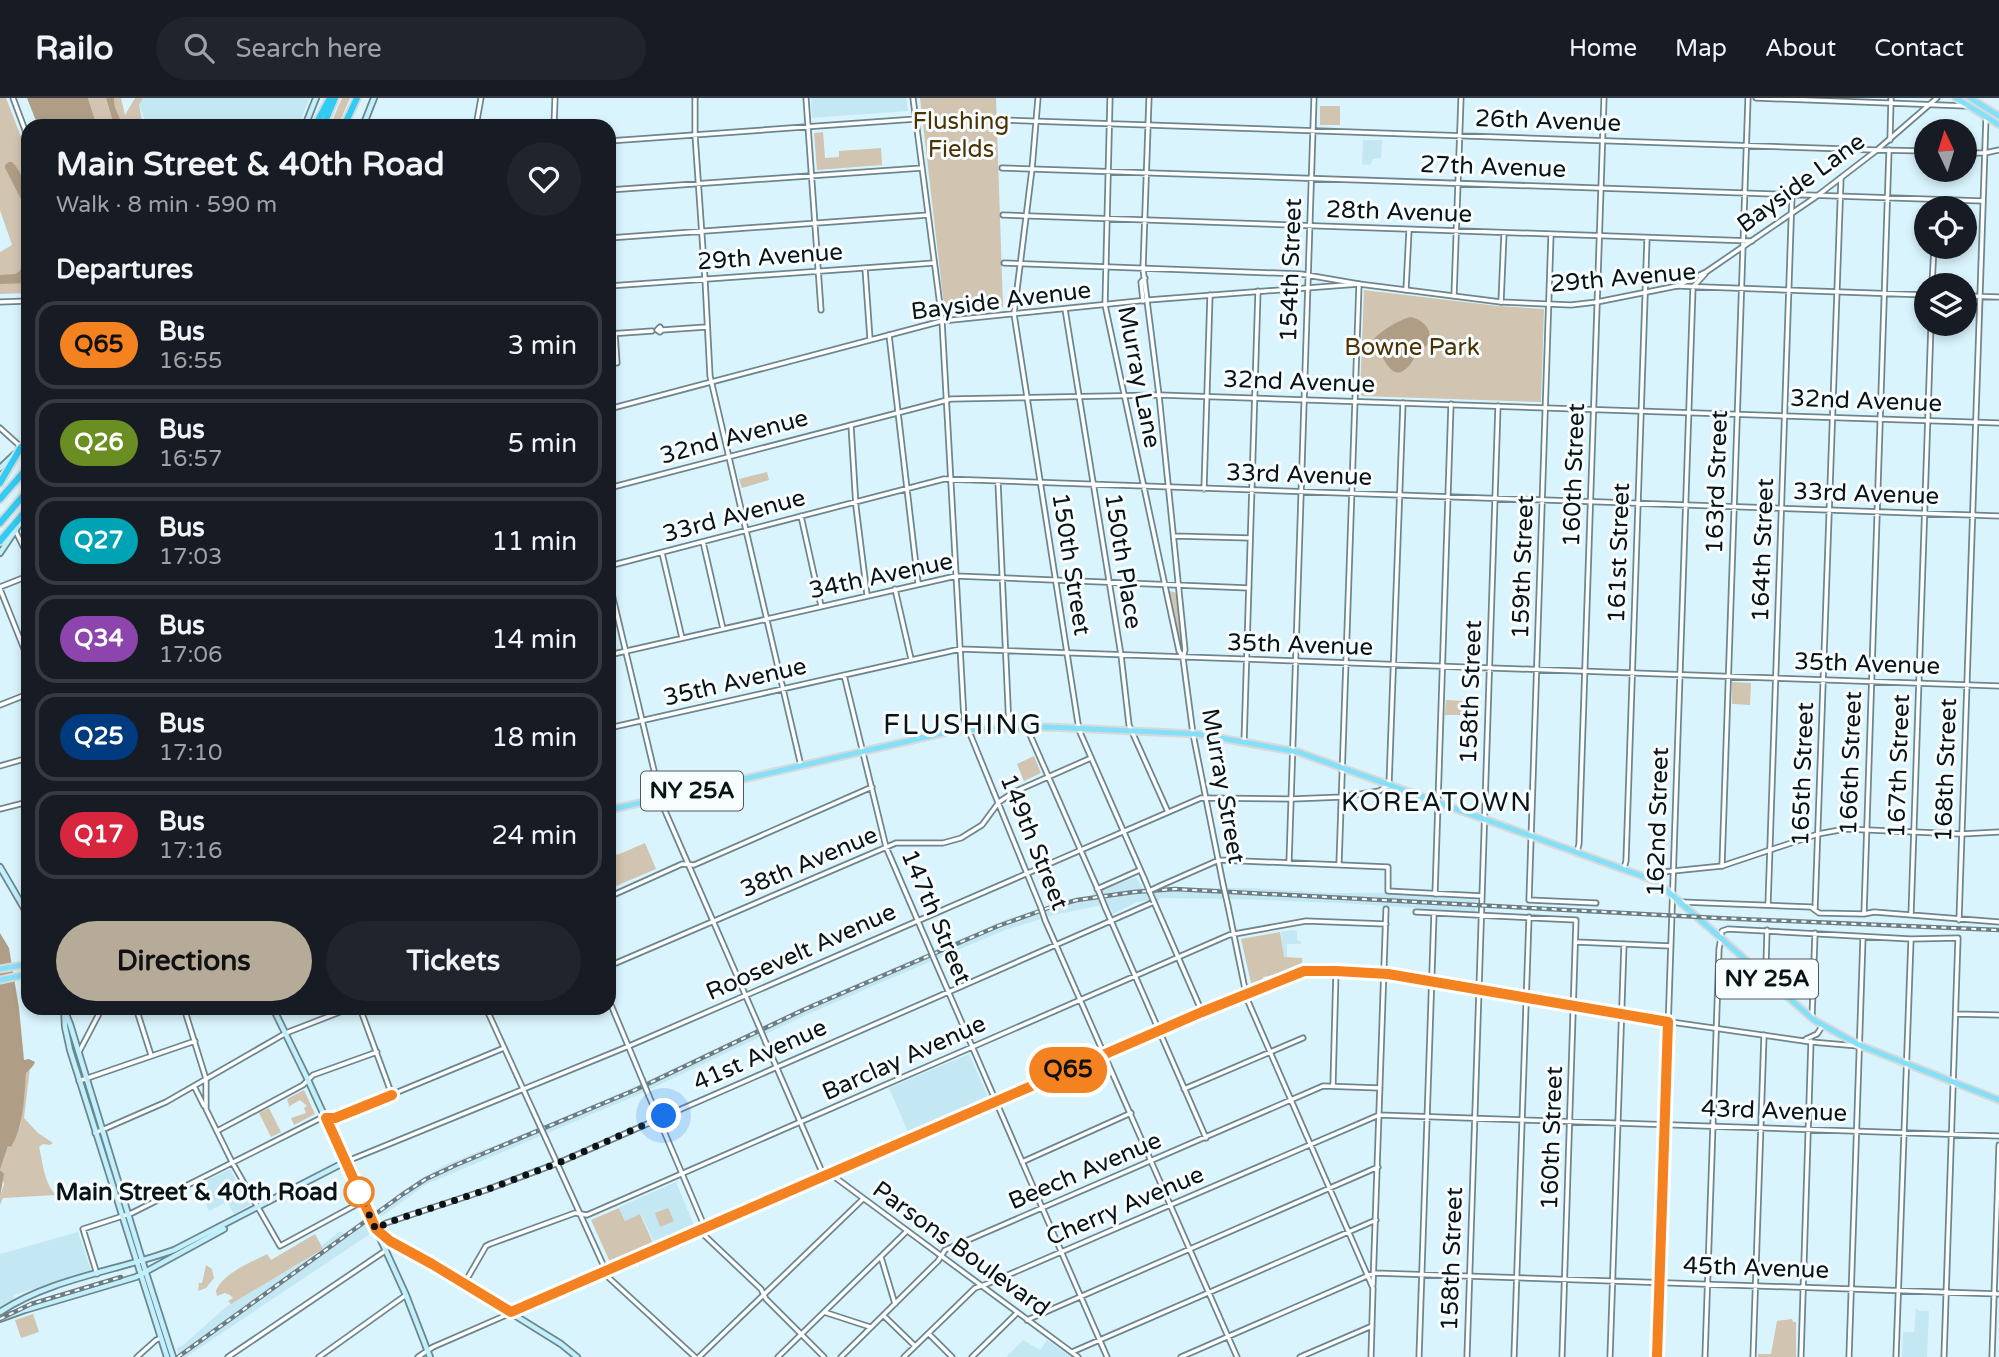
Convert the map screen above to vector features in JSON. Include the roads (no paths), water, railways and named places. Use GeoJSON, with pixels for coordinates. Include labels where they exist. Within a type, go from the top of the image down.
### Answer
{"type":"FeatureCollection","features":[{"type":"Feature","properties":{"kind":"highway"},"geometry":{"type":"LineString","coordinates":[[320,119],[333,98]]}},
{"type":"Feature","properties":{"kind":"highway"},"geometry":{"type":"LineString","coordinates":[[326,119],[333,98]]}},
{"type":"Feature","properties":{"kind":"highway"},"geometry":{"type":"LineString","coordinates":[[347,119],[357,98]]}},
{"type":"Feature","properties":{"kind":"highway"},"geometry":{"type":"LineString","coordinates":[[0,483],[21,451]]}},
{"type":"Feature","properties":{"kind":"highway"},"geometry":{"type":"LineString","coordinates":[[0,499],[21,475]]}},
{"type":"Feature","properties":{"kind":"highway"},"geometry":{"type":"LineString","coordinates":[[0,525],[21,498]]}},
{"type":"Feature","properties":{"kind":"highway"},"geometry":{"type":"LineString","coordinates":[[0,541],[21,518]]}},
{"type":"Feature","properties":{"kind":"main road"},"geometry":{"type":"LineString","coordinates":[[308,119],[316,98]]}},
{"type":"Feature","properties":{"kind":"main road"},"geometry":{"type":"LineString","coordinates":[[366,119],[373,98]]}},
{"type":"Feature","properties":{"kind":"main road"},"geometry":{"type":"LineString","coordinates":[[1956,98],[1999,125]]}},
{"type":"Feature","properties":{"kind":"main road"},"geometry":{"type":"LineString","coordinates":[[1970,98],[1999,116]]}},
{"type":"Feature","properties":{"kind":"main road"},"geometry":{"type":"LineString","coordinates":[[0,468],[21,449]]}},
{"type":"Feature","properties":{"kind":"main road"},"geometry":{"type":"LineString","coordinates":[[0,553],[21,521]]}},
{"type":"Feature","properties":{"kind":"main road","name":"NY 25A"},"geometry":{"type":"LineString","coordinates":[[616,808],[956,730],[1027,728],[1194,734],[1293,751],[1651,879],[1721,935],[1813,1019]]}},
{"type":"Feature","properties":{"kind":"main road"},"geometry":{"type":"LineString","coordinates":[[0,867],[21,902]]}},
{"type":"Feature","properties":{"kind":"main road"},"geometry":{"type":"LineString","coordinates":[[0,969],[21,965]]}},
{"type":"Feature","properties":{"kind":"main road"},"geometry":{"type":"LineString","coordinates":[[0,980],[21,976]]}},
{"type":"Feature","properties":{"kind":"main road"},"geometry":{"type":"LineString","coordinates":[[64,1015],[66,1037],[136,1263],[173,1357]]}},
{"type":"Feature","properties":{"kind":"main road"},"geometry":{"type":"LineString","coordinates":[[67,1015],[146,1272],[166,1357]]}},
{"type":"Feature","properties":{"kind":"main road"},"geometry":{"type":"LineString","coordinates":[[277,1015],[406,1295],[430,1357]]}},
{"type":"Feature","properties":{"kind":"main road"},"geometry":{"type":"LineString","coordinates":[[1813,1019],[1860,1045],[1999,1100]]}},
{"type":"Feature","properties":{"kind":"main road","name":"Roosevelt Avenue"},"geometry":{"type":"LineString","coordinates":[[0,1312],[44,1290],[174,1251],[345,1162]]}},
{"type":"Feature","properties":{"kind":"main road","name":"Roosevelt Avenue"},"geometry":{"type":"LineString","coordinates":[[0,1319],[140,1275],[243,1217]]}},
{"type":"Feature","properties":{"kind":"main road"},"geometry":{"type":"LineString","coordinates":[[376,1230],[561,1343],[577,1357]]}},
{"type":"Feature","properties":{"kind":"main road"},"geometry":{"type":"LineString","coordinates":[[20,1300],[25,1310]]}},
{"type":"Feature","properties":{"kind":"street"},"geometry":{"type":"LineString","coordinates":[[13,98],[21,119]]}},
{"type":"Feature","properties":{"kind":"street"},"geometry":{"type":"LineString","coordinates":[[478,119],[481,98]]}},
{"type":"Feature","properties":{"kind":"street"},"geometry":{"type":"LineString","coordinates":[[554,119],[555,98]]}},
{"type":"Feature","properties":{"kind":"street"},"geometry":{"type":"LineString","coordinates":[[695,98],[711,382],[801,766]]}},
{"type":"Feature","properties":{"kind":"street"},"geometry":{"type":"LineString","coordinates":[[806,98],[821,310]]}},
{"type":"Feature","properties":{"kind":"street","name":"149th Street"},"geometry":{"type":"LineString","coordinates":[[913,98],[942,321],[964,719],[1045,920],[1237,1357]]}},
{"type":"Feature","properties":{"kind":"street","name":"150th Street"},"geometry":{"type":"LineString","coordinates":[[1038,98],[1014,314],[1079,729],[1202,1012]]}},
{"type":"Feature","properties":{"kind":"street","name":"Murray Lane"},"geometry":{"type":"LineString","coordinates":[[1110,98],[1105,305],[1179,651],[1183,658]]}},
{"type":"Feature","properties":{"kind":"street","name":"Murray Street"},"geometry":{"type":"LineString","coordinates":[[1149,98],[1144,278],[1141,282],[1159,395],[1185,650],[1183,658],[1194,734],[1245,994],[1373,1287]]}},
{"type":"Feature","properties":{"kind":"street","name":"154th Street"},"geometry":{"type":"LineString","coordinates":[[1289,863],[1314,98]]}},
{"type":"Feature","properties":{"kind":"street"},"geometry":{"type":"LineString","coordinates":[[1454,296],[1461,98]]}},
{"type":"Feature","properties":{"kind":"street","name":"160th Street"},"geometry":{"type":"LineString","coordinates":[[1577,852],[1604,98]]}},
{"type":"Feature","properties":{"kind":"street","name":"163rd Street"},"geometry":{"type":"LineString","coordinates":[[1722,866],[1748,98]]}},
{"type":"Feature","properties":{"kind":"street"},"geometry":{"type":"LineString","coordinates":[[1756,98],[1891,100],[1968,106]]}},
{"type":"Feature","properties":{"kind":"street","name":"Bayside Lane"},"geometry":{"type":"LineString","coordinates":[[1677,286],[1706,272],[1817,196],[1877,150],[1937,98]]}},
{"type":"Feature","properties":{"kind":"street"},"geometry":{"type":"LineString","coordinates":[[1890,139],[1891,100]]}},
{"type":"Feature","properties":{"kind":"street","name":"168th Street"},"geometry":{"type":"LineString","coordinates":[[1959,919],[1986,117]]}},
{"type":"Feature","properties":{"kind":"street"},"geometry":{"type":"LineString","coordinates":[[616,141],[916,119]]}},
{"type":"Feature","properties":{"kind":"street","name":"26th Avenue"},"geometry":{"type":"LineString","coordinates":[[1000,120],[1914,151]]}},
{"type":"Feature","properties":{"kind":"street"},"geometry":{"type":"LineString","coordinates":[[1978,153],[1999,149]]}},
{"type":"Feature","properties":{"kind":"street","name":"166th Street"},"geometry":{"type":"LineString","coordinates":[[1864,914],[1889,150]]}},
{"type":"Feature","properties":{"kind":"street"},"geometry":{"type":"LineString","coordinates":[[616,190],[922,168]]}},
{"type":"Feature","properties":{"kind":"street","name":"27th Avenue"},"geometry":{"type":"LineString","coordinates":[[1002,168],[1914,199]]}},
{"type":"Feature","properties":{"kind":"street","name":"165th Street"},"geometry":{"type":"LineString","coordinates":[[1815,910],[1841,178]]}},
{"type":"Feature","properties":{"kind":"street","name":"164th Street"},"geometry":{"type":"LineString","coordinates":[[1768,905],[1792,195]]}},
{"type":"Feature","properties":{"kind":"street","name":"27th Avenue"},"geometry":{"type":"LineString","coordinates":[[1977,201],[1983,201]]}},
{"type":"Feature","properties":{"kind":"street"},"geometry":{"type":"LineString","coordinates":[[616,238],[928,215]]}},
{"type":"Feature","properties":{"kind":"street","name":"28th Avenue"},"geometry":{"type":"LineString","coordinates":[[1003,215],[1752,241]]}},
{"type":"Feature","properties":{"kind":"street"},"geometry":{"type":"LineString","coordinates":[[1406,290],[1409,230]]}},
{"type":"Feature","properties":{"kind":"street"},"geometry":{"type":"LineString","coordinates":[[1501,302],[1504,233]]}},
{"type":"Feature","properties":{"kind":"street","name":"159th Street"},"geometry":{"type":"LineString","coordinates":[[1551,234],[1530,900],[1597,903]]}},
{"type":"Feature","properties":{"kind":"street","name":"161st Street"},"geometry":{"type":"LineString","coordinates":[[1624,869],[1647,237]]}},
{"type":"Feature","properties":{"kind":"street","name":"29th Avenue"},"geometry":{"type":"LineString","coordinates":[[616,285],[934,263]]}},
{"type":"Feature","properties":{"kind":"street"},"geometry":{"type":"LineString","coordinates":[[1004,263],[1309,275],[1359,284],[1339,864]]}},
{"type":"Feature","properties":{"kind":"street"},"geometry":{"type":"LineString","coordinates":[[865,268],[870,340]]}},
{"type":"Feature","properties":{"kind":"street"},"geometry":{"type":"LineString","coordinates":[[1693,287],[1706,272]]}},
{"type":"Feature","properties":{"kind":"street","name":"Bayside Avenue"},"geometry":{"type":"LineString","coordinates":[[616,407],[942,321],[1210,295],[1359,284],[1406,290]]}},
{"type":"Feature","properties":{"kind":"street","name":"29th Avenue"},"geometry":{"type":"LineString","coordinates":[[1406,290],[1501,302],[1571,305],[1677,286],[1914,295]]}},
{"type":"Feature","properties":{"kind":"street","name":"162nd Street"},"geometry":{"type":"LineString","coordinates":[[1657,1357],[1693,287]]}},
{"type":"Feature","properties":{"kind":"street"},"geometry":{"type":"LineString","coordinates":[[1244,743],[1258,291]]}},
{"type":"Feature","properties":{"kind":"street"},"geometry":{"type":"LineString","coordinates":[[1204,489],[1210,295]]}},
{"type":"Feature","properties":{"kind":"street"},"geometry":{"type":"LineString","coordinates":[[1977,297],[1999,297]]}},
{"type":"Feature","properties":{"kind":"street"},"geometry":{"type":"LineString","coordinates":[[0,302],[21,301]]}},
{"type":"Feature","properties":{"kind":"street","name":"150th Place"},"geometry":{"type":"LineString","coordinates":[[1065,309],[1110,582],[1129,725],[1168,812]]}},
{"type":"Feature","properties":{"kind":"street"},"geometry":{"type":"LineString","coordinates":[[662,330],[706,327]]}},
{"type":"Feature","properties":{"kind":"street"},"geometry":{"type":"LineString","coordinates":[[616,333],[652,331]]}},
{"type":"Feature","properties":{"kind":"street"},"geometry":{"type":"LineString","coordinates":[[889,335],[918,583]]}},
{"type":"Feature","properties":{"kind":"street","name":"167th Street"},"geometry":{"type":"LineString","coordinates":[[1911,915],[1931,336]]}},
{"type":"Feature","properties":{"kind":"street"},"geometry":{"type":"LineString","coordinates":[[616,348],[617,363]]}},
{"type":"Feature","properties":{"kind":"street","name":"32nd Avenue"},"geometry":{"type":"LineString","coordinates":[[616,486],[946,400],[1123,395],[1207,396],[1999,423]]}},
{"type":"Feature","properties":{"kind":"street"},"geometry":{"type":"LineString","coordinates":[[1389,785],[1403,403]]}},
{"type":"Feature","properties":{"kind":"street"},"geometry":{"type":"LineString","coordinates":[[1435,894],[1451,404]]}},
{"type":"Feature","properties":{"kind":"street","name":"158th Street"},"geometry":{"type":"LineString","coordinates":[[1466,1357],[1498,406]]}},
{"type":"Feature","properties":{"kind":"street"},"geometry":{"type":"LineString","coordinates":[[851,425],[867,595]]}},
{"type":"Feature","properties":{"kind":"street"},"geometry":{"type":"LineString","coordinates":[[0,428],[21,442]]}},
{"type":"Feature","properties":{"kind":"street","name":"33rd Avenue"},"geometry":{"type":"LineString","coordinates":[[616,564],[944,479],[1999,516]]}},
{"type":"Feature","properties":{"kind":"street"},"geometry":{"type":"LineString","coordinates":[[998,482],[1009,729]]}},
{"type":"Feature","properties":{"kind":"street"},"geometry":{"type":"LineString","coordinates":[[801,516],[821,606]]}},
{"type":"Feature","properties":{"kind":"street"},"geometry":{"type":"LineString","coordinates":[[15,530],[21,542]]}},
{"type":"Feature","properties":{"kind":"street"},"geometry":{"type":"LineString","coordinates":[[1174,536],[1250,538]]}},
{"type":"Feature","properties":{"kind":"street"},"geometry":{"type":"LineString","coordinates":[[703,542],[723,629]]}},
{"type":"Feature","properties":{"kind":"street"},"geometry":{"type":"LineString","coordinates":[[662,552],[682,638]]}},
{"type":"Feature","properties":{"kind":"street","name":"34th Avenue"},"geometry":{"type":"LineString","coordinates":[[616,653],[956,576],[1249,588]]}},
{"type":"Feature","properties":{"kind":"street"},"geometry":{"type":"LineString","coordinates":[[21,579],[0,588],[21,641]]}},
{"type":"Feature","properties":{"kind":"street"},"geometry":{"type":"LineString","coordinates":[[895,589],[911,659]]}},
{"type":"Feature","properties":{"kind":"street","name":"Parsons Boulevard"},"geometry":{"type":"LineString","coordinates":[[616,612],[660,799],[822,1172],[863,1199],[1078,1357]]}},
{"type":"Feature","properties":{"kind":"street","name":"35th Avenue"},"geometry":{"type":"LineString","coordinates":[[616,727],[960,649],[1999,686]]}},
{"type":"Feature","properties":{"kind":"street","name":"147th Street"},"geometry":{"type":"LineString","coordinates":[[844,675],[886,847],[1107,1357]]}},
{"type":"Feature","properties":{"kind":"street"},"geometry":{"type":"LineString","coordinates":[[0,705],[21,697]]}},
{"type":"Feature","properties":{"kind":"street"},"geometry":{"type":"LineString","coordinates":[[1027,728],[1206,1138]]}},
{"type":"Feature","properties":{"kind":"street","name":"38th Avenue"},"geometry":{"type":"LineString","coordinates":[[616,963],[896,843],[943,842],[961,838],[982,825],[999,802],[1027,785],[1091,758]]}},
{"type":"Feature","properties":{"kind":"street"},"geometry":{"type":"LineString","coordinates":[[0,766],[21,760]]}},
{"type":"Feature","properties":{"kind":"street","name":"Roosevelt Avenue"},"geometry":{"type":"LineString","coordinates":[[345,1162],[629,1046],[1206,797],[1342,797],[1379,791],[1389,785]]}},
{"type":"Feature","properties":{"kind":"street"},"geometry":{"type":"LineString","coordinates":[[616,894],[682,864],[694,865],[872,787]]}},
{"type":"Feature","properties":{"kind":"street"},"geometry":{"type":"LineString","coordinates":[[0,809],[21,804]]}},
{"type":"Feature","properties":{"kind":"street"},"geometry":{"type":"LineString","coordinates":[[1651,879],[1662,872],[1722,866],[1818,834],[1845,829],[1961,834],[1999,832]]}},
{"type":"Feature","properties":{"kind":"street"},"geometry":{"type":"LineString","coordinates":[[1149,891],[1219,860],[1388,867],[1388,891],[1482,896]]}},
{"type":"Feature","properties":{"kind":"street"},"geometry":{"type":"LineString","coordinates":[[1098,890],[1140,870]]}},
{"type":"Feature","properties":{"kind":"street","name":"41st Avenue"},"geometry":{"type":"LineString","coordinates":[[376,1230],[386,1223],[558,1163],[1154,902]]}},
{"type":"Feature","properties":{"kind":"street"},"geometry":{"type":"LineString","coordinates":[[1679,902],[1811,907],[1819,913],[1874,912],[1999,922]]}},
{"type":"Feature","properties":{"kind":"street"},"geometry":{"type":"LineString","coordinates":[[1690,911],[1699,903]]}},
{"type":"Feature","properties":{"kind":"street"},"geometry":{"type":"LineString","coordinates":[[1371,1357],[1386,909]]}},
{"type":"Feature","properties":{"kind":"street"},"geometry":{"type":"LineString","coordinates":[[1416,912],[1529,917],[1514,1357]]}},
{"type":"Feature","properties":{"kind":"street"},"geometry":{"type":"LineString","coordinates":[[1419,1357],[1434,913]]}},
{"type":"Feature","properties":{"kind":"street","name":"160th Street"},"geometry":{"type":"LineString","coordinates":[[1529,917],[1576,920],[1562,1357]]}},
{"type":"Feature","properties":{"kind":"street","name":"Barclay Avenue"},"geometry":{"type":"LineString","coordinates":[[464,1284],[486,1246],[490,1244],[575,1213],[587,1215],[1234,934],[1306,921],[1385,924]]}},
{"type":"Feature","properties":{"kind":"street"},"geometry":{"type":"LineString","coordinates":[[1705,1357],[1721,935],[1728,929],[1910,939],[1958,937],[1944,1357]]}},
{"type":"Feature","properties":{"kind":"street"},"geometry":{"type":"LineString","coordinates":[[1760,973],[1766,966],[1768,930]]}},
{"type":"Feature","properties":{"kind":"street"},"geometry":{"type":"LineString","coordinates":[[1813,1019],[1815,933]]}},
{"type":"Feature","properties":{"kind":"street"},"geometry":{"type":"LineString","coordinates":[[1849,1357],[1863,937]]}},
{"type":"Feature","properties":{"kind":"street"},"geometry":{"type":"LineString","coordinates":[[1896,1357],[1910,939]]}},
{"type":"Feature","properties":{"kind":"street"},"geometry":{"type":"LineString","coordinates":[[1576,943],[1671,946]]}},
{"type":"Feature","properties":{"kind":"street"},"geometry":{"type":"LineString","coordinates":[[1610,1357],[1624,944]]}},
{"type":"Feature","properties":{"kind":"street"},"geometry":{"type":"LineString","coordinates":[[418,1357],[511,1312],[1202,1012],[1304,971],[1384,973],[1668,1022],[1860,1045]]}},
{"type":"Feature","properties":{"kind":"street"},"geometry":{"type":"LineString","coordinates":[[1332,1085],[1336,971]]}},
{"type":"Feature","properties":{"kind":"street"},"geometry":{"type":"LineString","coordinates":[[1956,1014],[1999,1015]]}},
{"type":"Feature","properties":{"kind":"street"},"geometry":{"type":"LineString","coordinates":[[78,1054],[98,1015]]}},
{"type":"Feature","properties":{"kind":"street"},"geometry":{"type":"LineString","coordinates":[[138,1015],[151,1055]]}},
{"type":"Feature","properties":{"kind":"street"},"geometry":{"type":"LineString","coordinates":[[186,1015],[206,1079],[206,1109]]}},
{"type":"Feature","properties":{"kind":"street"},"geometry":{"type":"LineString","coordinates":[[95,1133],[166,1102],[286,1033],[332,1015]]}},
{"type":"Feature","properties":{"kind":"street"},"geometry":{"type":"LineString","coordinates":[[363,1015],[392,1095]]}},
{"type":"Feature","properties":{"kind":"street"},"geometry":{"type":"LineString","coordinates":[[489,1015],[608,1277],[697,1357],[863,1199]]}},
{"type":"Feature","properties":{"kind":"street"},"geometry":{"type":"LineString","coordinates":[[616,1015],[703,1223],[704,1235],[745,1273],[766,1299],[824,1357]]}},
{"type":"Feature","properties":{"kind":"street"},"geometry":{"type":"LineString","coordinates":[[1801,1357],[1811,1040],[1823,1025]]}},
{"type":"Feature","properties":{"kind":"street"},"geometry":{"type":"LineString","coordinates":[[1753,1357],[1765,1035]]}},
{"type":"Feature","properties":{"kind":"street"},"geometry":{"type":"LineString","coordinates":[[66,1037],[87,1037]]}},
{"type":"Feature","properties":{"kind":"street"},"geometry":{"type":"LineString","coordinates":[[1184,1089],[1303,1038]]}},
{"type":"Feature","properties":{"kind":"street"},"geometry":{"type":"LineString","coordinates":[[79,1081],[195,1041]]}},
{"type":"Feature","properties":{"kind":"street"},"geometry":{"type":"LineString","coordinates":[[97,1274],[83,1229],[122,1217],[319,1119],[335,1118],[504,1048]]}},
{"type":"Feature","properties":{"kind":"street"},"geometry":{"type":"LineString","coordinates":[[217,1131],[303,1086],[313,1075],[377,1052]]}},
{"type":"Feature","properties":{"kind":"street"},"geometry":{"type":"LineString","coordinates":[[194,1086],[279,1246],[363,1201]]}},
{"type":"Feature","properties":{"kind":"street","name":"Beech Avenue"},"geometry":{"type":"LineString","coordinates":[[841,1357],[884,1316],[945,1250],[1323,1086],[1380,1088]]}},
{"type":"Feature","properties":{"kind":"street"},"geometry":{"type":"LineString","coordinates":[[1022,1162],[1130,1113]]}},
{"type":"Feature","properties":{"kind":"street","name":"43rd Avenue"},"geometry":{"type":"LineString","coordinates":[[1379,1115],[1999,1136]]}},
{"type":"Feature","properties":{"kind":"street","name":"Cherry Avenue"},"geometry":{"type":"LineString","coordinates":[[904,1357],[975,1288],[1379,1115]]}},
{"type":"Feature","properties":{"kind":"street"},"geometry":{"type":"LineString","coordinates":[[1992,1357],[1997,1294],[1999,1145]]}},
{"type":"Feature","properties":{"kind":"street"},"geometry":{"type":"LineString","coordinates":[[1027,1320],[1378,1167]]}},
{"type":"Feature","properties":{"kind":"street"},"geometry":{"type":"LineString","coordinates":[[1072,1352],[1376,1220]]}},
{"type":"Feature","properties":{"kind":"street"},"geometry":{"type":"LineString","coordinates":[[778,1357],[907,1231]]}},
{"type":"Feature","properties":{"kind":"street"},"geometry":{"type":"LineString","coordinates":[[228,1357],[385,1251]]}},
{"type":"Feature","properties":{"kind":"street"},"geometry":{"type":"LineString","coordinates":[[881,1257],[895,1304]]}},
{"type":"Feature","properties":{"kind":"street"},"geometry":{"type":"LineString","coordinates":[[1181,1357],[1374,1273]]}},
{"type":"Feature","properties":{"kind":"street","name":"45th Avenue"},"geometry":{"type":"LineString","coordinates":[[1374,1273],[1997,1294]]}},
{"type":"Feature","properties":{"kind":"street"},"geometry":{"type":"LineString","coordinates":[[319,1357],[406,1295]]}},
{"type":"Feature","properties":{"kind":"street"},"geometry":{"type":"LineString","coordinates":[[824,1312],[870,1327]]}},
{"type":"Feature","properties":{"kind":"street"},"geometry":{"type":"LineString","coordinates":[[972,1357],[1017,1313]]}},
{"type":"Feature","properties":{"kind":"street"},"geometry":{"type":"LineString","coordinates":[[884,1316],[915,1346]]}},
{"type":"Feature","properties":{"kind":"street"},"geometry":{"type":"LineString","coordinates":[[1300,1357],[1372,1326]]}},
{"type":"Feature","properties":{"kind":"street"},"geometry":{"type":"LineString","coordinates":[[929,1333],[952,1357]]}},
{"type":"Feature","properties":{"kind":"street"},"geometry":{"type":"LineString","coordinates":[[137,1357],[163,1337]]}},
{"type":"Feature","properties":{"kind":"railway"},"geometry":{"type":"LineString","coordinates":[[178,1357],[426,1179],[635,1090],[803,1010],[998,926],[1077,900],[1175,889],[1999,930]]}},
{"type":"Feature","properties":{"kind":"railway"},"geometry":{"type":"LineString","coordinates":[[0,1319],[31,1304],[121,1277]]}},
{"type":"Feature","properties":{"kind":"place","name":"Main Street & 40th Road"},"geometry":{"type":"Point","coordinates":[359,1192]}},
{"type":"Feature","properties":{"kind":"district","name":"FLUSHING"},"geometry":{"type":"Point","coordinates":[963,725]}},
{"type":"Feature","properties":{"kind":"district","name":"KOREATOWN"},"geometry":{"type":"Point","coordinates":[1437,802]}},
{"type":"Feature","properties":{"kind":"park label","name":"Flushing Fields"},"geometry":{"type":"Point","coordinates":[961,135]}},
{"type":"Feature","properties":{"kind":"park label","name":"Bowne Park"},"geometry":{"type":"Point","coordinates":[1412,347]}}]}
